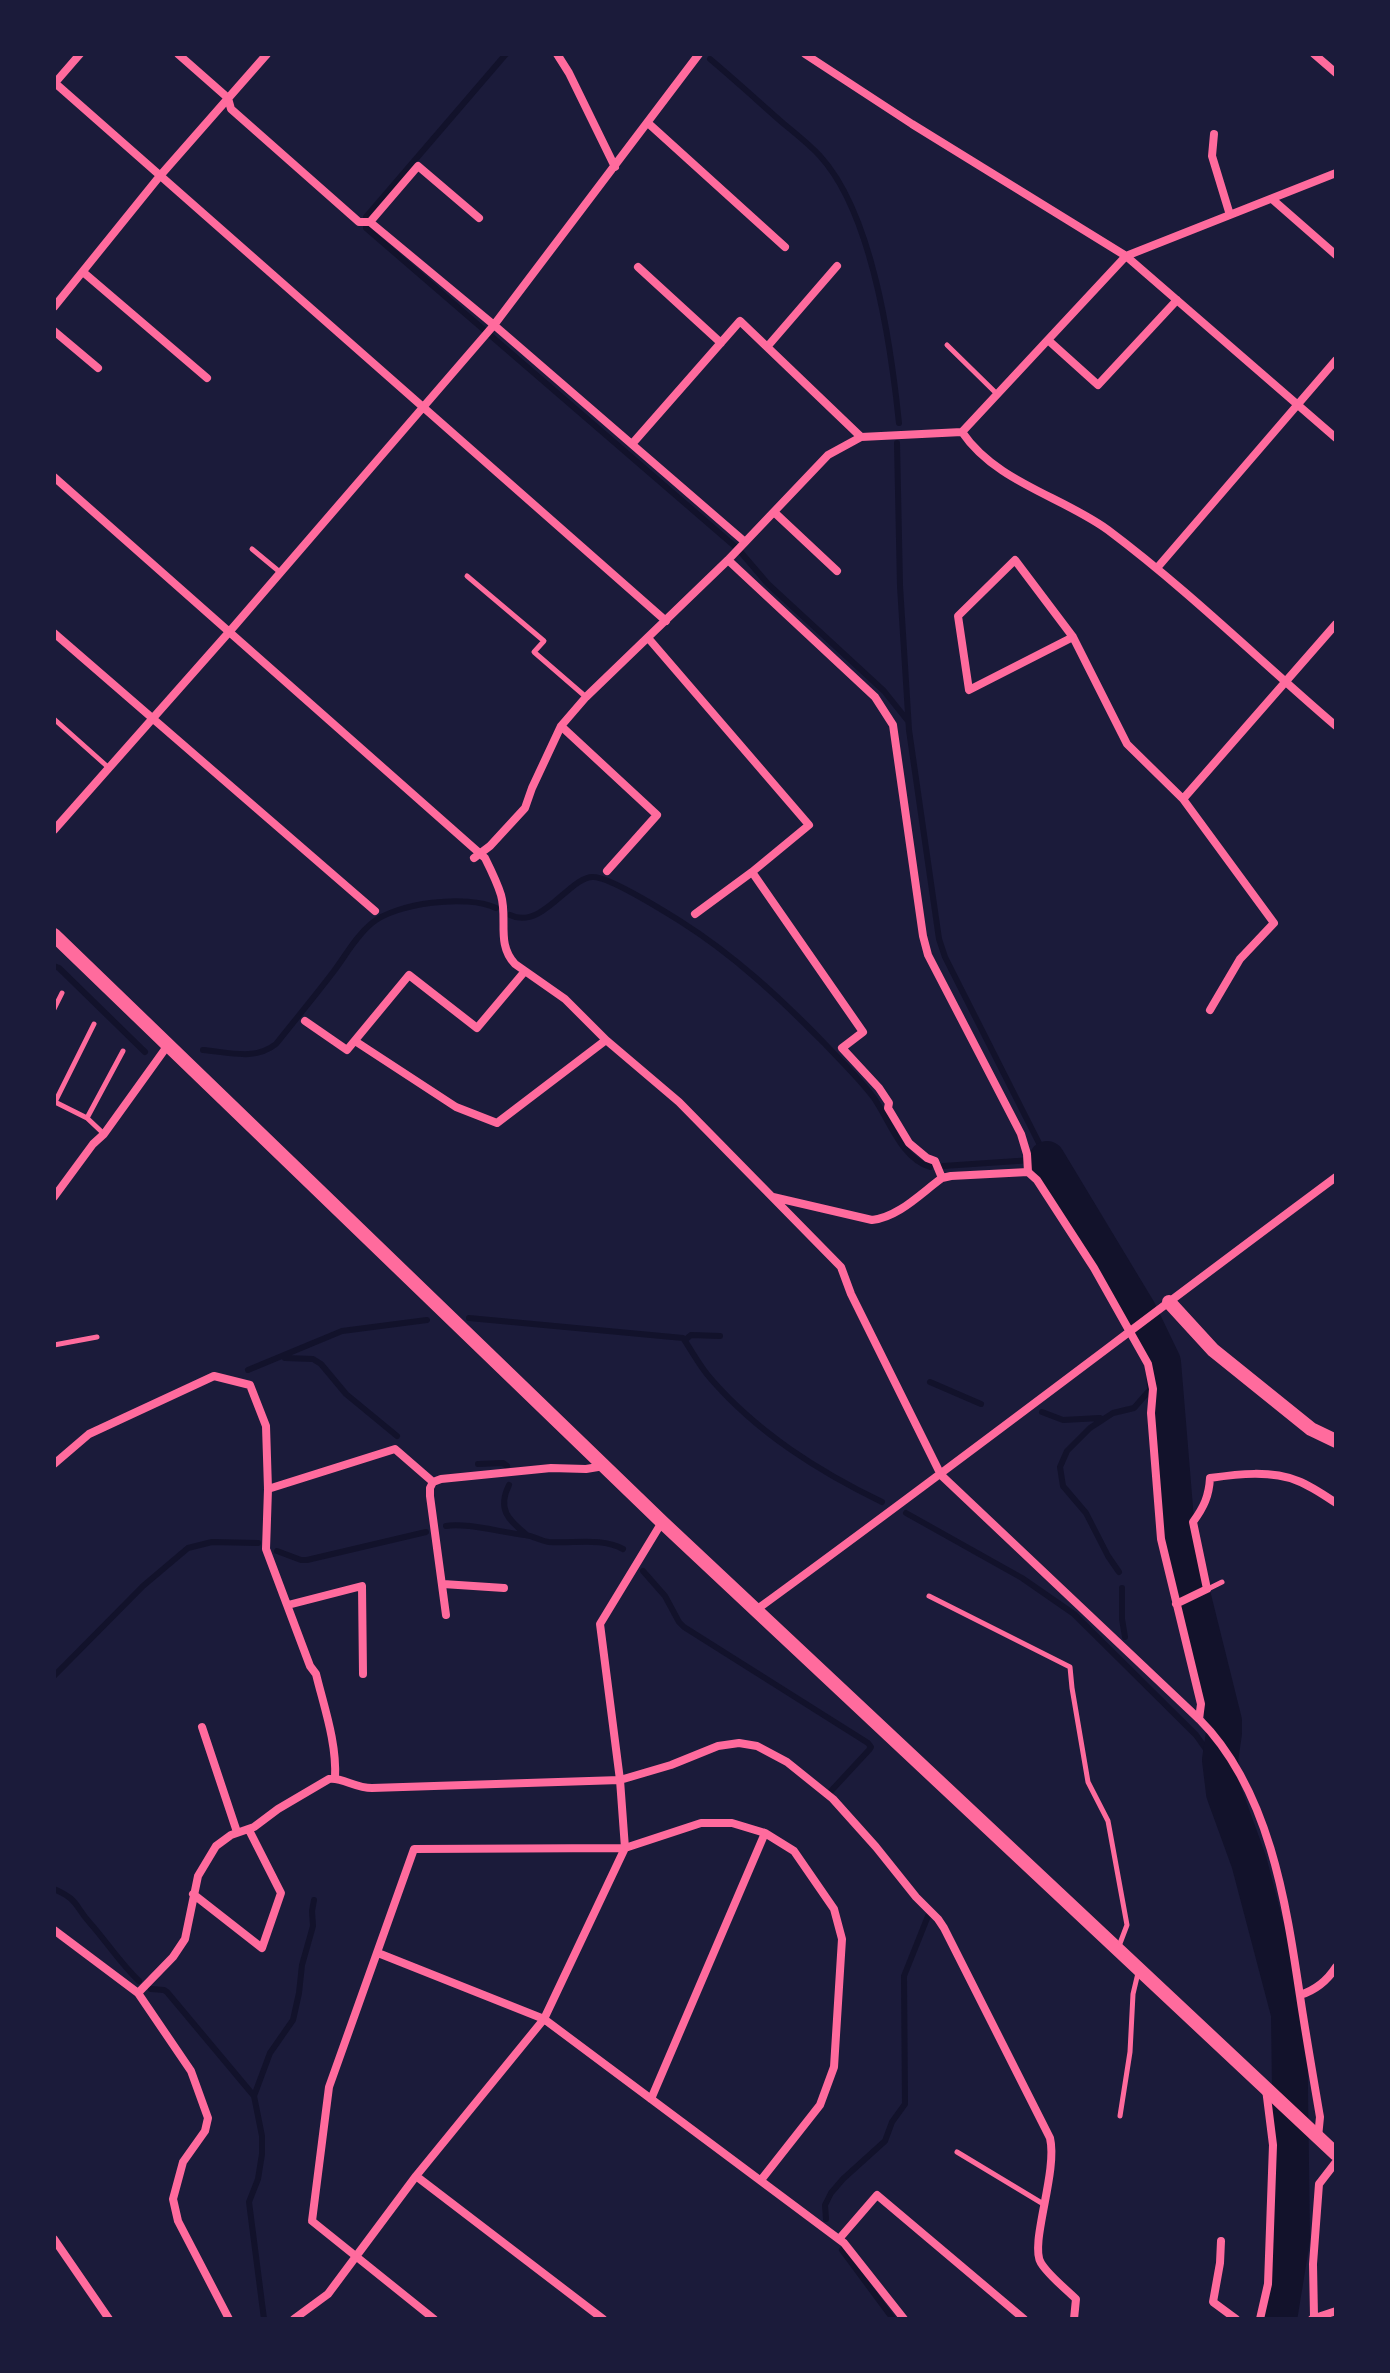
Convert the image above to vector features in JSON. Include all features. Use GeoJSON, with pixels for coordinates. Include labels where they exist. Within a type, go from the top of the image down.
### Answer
{"type":"FeatureCollection","features":[{"type":"Feature","properties":{"kind":"street"},"geometry":{"type":"LineString","coordinates":[[80,54],[54,83],[666,621]]}},
{"type":"Feature","properties":{"kind":"street"},"geometry":{"type":"LineString","coordinates":[[178,54],[228,98],[231,109],[359,222],[370,222],[745,542]]}},
{"type":"Feature","properties":{"kind":"street"},"geometry":{"type":"LineString","coordinates":[[54,307],[159,177],[267,54]]}},
{"type":"Feature","properties":{"kind":"street"},"geometry":{"type":"LineString","coordinates":[[557,54],[615,167]]}},
{"type":"Feature","properties":{"kind":"street"},"geometry":{"type":"LineString","coordinates":[[54,830],[494,325],[699,54]]}},
{"type":"Feature","properties":{"kind":"street"},"geometry":{"type":"LineString","coordinates":[[805,54],[1126,256],[1336,438]]}},
{"type":"Feature","properties":{"kind":"street"},"geometry":{"type":"LineString","coordinates":[[1314,54],[1336,73]]}},
{"type":"Feature","properties":{"kind":"street"},"geometry":{"type":"LineString","coordinates":[[648,123],[785,247]]}},
{"type":"Feature","properties":{"kind":"street"},"geometry":{"type":"LineString","coordinates":[[1214,134],[1212,156],[1230,215]]}},
{"type":"Feature","properties":{"kind":"street"},"geometry":{"type":"LineString","coordinates":[[370,222],[418,166],[479,218]]}},
{"type":"Feature","properties":{"kind":"street"},"geometry":{"type":"LineString","coordinates":[[478,856],[525,808],[561,726],[586,697],[728,560],[828,455],[861,437],[962,432],[1126,256],[1336,173]]}},
{"type":"Feature","properties":{"kind":"street"},"geometry":{"type":"LineString","coordinates":[[1272,199],[1336,255]]}},
{"type":"Feature","properties":{"kind":"street"},"geometry":{"type":"LineString","coordinates":[[767,347],[837,266]]}},
{"type":"Feature","properties":{"kind":"street"},"geometry":{"type":"LineString","coordinates":[[638,267],[721,343]]}},
{"type":"Feature","properties":{"kind":"street"},"geometry":{"type":"LineString","coordinates":[[83,272],[207,378]]}},
{"type":"Feature","properties":{"kind":"street"},"geometry":{"type":"LineString","coordinates":[[1048,340],[1098,385],[1177,300]]}},
{"type":"Feature","properties":{"kind":"street"},"geometry":{"type":"LineString","coordinates":[[632,444],[740,321],[861,437]]}},
{"type":"Feature","properties":{"kind":"street"},"geometry":{"type":"LineString","coordinates":[[54,331],[98,368]]}},
{"type":"Feature","properties":{"kind":"street"},"geometry":{"type":"LineString","coordinates":[[1157,568],[1336,360]]}},
{"type":"Feature","properties":{"kind":"street"},"geometry":{"type":"LineString","coordinates":[[962,432],[972,447],[1006,473],[1105,528],[1157,568],[1336,726]]}},
{"type":"Feature","properties":{"kind":"street"},"geometry":{"type":"LineString","coordinates":[[54,477],[488,863],[502,900],[504,946],[515,964],[565,999],[606,1040],[679,1102],[841,1267],[857,1307],[941,1475],[1199,1719],[1229,1755],[1255,1805],[1270,1843],[1320,2117],[1318,2137]]}},
{"type":"Feature","properties":{"kind":"street"},"geometry":{"type":"LineString","coordinates":[[774,512],[837,571]]}},
{"type":"Feature","properties":{"kind":"street"},"geometry":{"type":"LineString","coordinates":[[728,560],[875,697],[893,725],[928,955],[1021,1134],[1027,1163],[1132,1329],[1148,1364],[1153,1389],[1151,1413],[1161,1539],[1179,1602],[1201,1704],[1199,1719]]}},
{"type":"Feature","properties":{"kind":"street"},"geometry":{"type":"LineString","coordinates":[[1073,637],[969,690],[958,616],[1015,560],[1073,637],[1127,744],[1183,799],[1274,923],[1240,959],[1210,1010]]}},
{"type":"Feature","properties":{"kind":"street"},"geometry":{"type":"LineString","coordinates":[[1183,799],[1336,624]]}},
{"type":"Feature","properties":{"kind":"street"},"geometry":{"type":"LineString","coordinates":[[54,633],[375,911]]}},
{"type":"Feature","properties":{"kind":"street"},"geometry":{"type":"LineString","coordinates":[[649,639],[809,825],[695,914]]}},
{"type":"Feature","properties":{"kind":"street"},"geometry":{"type":"LineString","coordinates":[[561,726],[657,815],[607,871]]}},
{"type":"Feature","properties":{"kind":"street"},"geometry":{"type":"LineString","coordinates":[[752,872],[863,1032],[842,1048],[879,1088],[903,1134],[927,1158],[935,1161],[942,1178]]}},
{"type":"Feature","properties":{"kind":"street"},"geometry":{"type":"LineString","coordinates":[[57,941],[662,1522],[1336,2154]]}},
{"type":"Feature","properties":{"kind":"street"},"geometry":{"type":"LineString","coordinates":[[305,1021],[347,1050],[409,975],[477,1028],[525,971]]}},
{"type":"Feature","properties":{"kind":"street"},"geometry":{"type":"LineString","coordinates":[[355,1041],[456,1107],[497,1123],[606,1040]]}},
{"type":"Feature","properties":{"kind":"street"},"geometry":{"type":"LineString","coordinates":[[54,1197],[168,1045]]}},
{"type":"Feature","properties":{"kind":"street"},"geometry":{"type":"LineString","coordinates":[[772,1197],[872,1220],[880,1219],[895,1212],[942,1178],[1027,1163]]}},
{"type":"Feature","properties":{"kind":"street"},"geometry":{"type":"LineString","coordinates":[[756,1610],[941,1475],[1336,1177]]}},
{"type":"Feature","properties":{"kind":"street"},"geometry":{"type":"LineString","coordinates":[[1164,1305],[1213,1350],[1311,1429],[1336,1441]]}},
{"type":"Feature","properties":{"kind":"street"},"geometry":{"type":"LineString","coordinates":[[54,1464],[89,1434],[214,1376],[250,1385],[266,1426],[266,1549],[310,1666],[316,1674],[327,1720],[335,1778]]}},
{"type":"Feature","properties":{"kind":"street"},"geometry":{"type":"LineString","coordinates":[[268,1489],[395,1449],[433,1482]]}},
{"type":"Feature","properties":{"kind":"street"},"geometry":{"type":"LineString","coordinates":[[446,1615],[430,1496],[433,1482],[551,1468],[605,1466]]}},
{"type":"Feature","properties":{"kind":"street"},"geometry":{"type":"LineString","coordinates":[[1179,1602],[1205,1590],[1193,1522],[1209,1495],[1210,1478],[1237,1474],[1273,1475],[1297,1480],[1336,1503]]}},
{"type":"Feature","properties":{"kind":"street"},"geometry":{"type":"LineString","coordinates":[[294,2319],[328,2294],[416,2176],[544,2019],[625,1848],[620,1780],[600,1624],[662,1522]]}},
{"type":"Feature","properties":{"kind":"street"},"geometry":{"type":"LineString","coordinates":[[443,1584],[504,1588]]}},
{"type":"Feature","properties":{"kind":"street"},"geometry":{"type":"LineString","coordinates":[[288,1605],[362,1586],[363,1674]]}},
{"type":"Feature","properties":{"kind":"street"},"geometry":{"type":"LineString","coordinates":[[202,1727],[237,1832]]}},
{"type":"Feature","properties":{"kind":"street"},"geometry":{"type":"LineString","coordinates":[[138,1993],[173,1957],[185,1939],[198,1876],[216,1846],[237,1832],[249,1830],[329,1779],[372,1788],[620,1780],[671,1765],[718,1746],[744,1743],[757,1746],[774,1753],[833,1799],[944,1928],[1047,2130],[1053,2154],[1037,2255],[1043,2266],[1076,2299],[1074,2319]]}},
{"type":"Feature","properties":{"kind":"street"},"geometry":{"type":"LineString","coordinates":[[434,2319],[312,2221],[329,2087],[414,1849],[625,1848],[701,1823],[732,1823],[765,1833],[794,1851],[834,1909],[842,1939],[834,2067],[820,2105],[761,2180]]}},
{"type":"Feature","properties":{"kind":"street"},"geometry":{"type":"LineString","coordinates":[[193,1894],[262,1948],[281,1893],[249,1830]]}},
{"type":"Feature","properties":{"kind":"street"},"geometry":{"type":"LineString","coordinates":[[651,2099],[765,1833]]}},
{"type":"Feature","properties":{"kind":"street"},"geometry":{"type":"LineString","coordinates":[[54,1930],[138,1993],[191,2071],[208,2118],[205,2131],[183,2162],[173,2199],[178,2221],[229,2319]]}},
{"type":"Feature","properties":{"kind":"street"},"geometry":{"type":"LineString","coordinates":[[378,1953],[544,2019],[849,2246],[904,2319]]}},
{"type":"Feature","properties":{"kind":"street"},"geometry":{"type":"LineString","coordinates":[[1300,1995],[1328,1979],[1336,1967]]}},
{"type":"Feature","properties":{"kind":"street"},"geometry":{"type":"LineString","coordinates":[[1260,2319],[1268,2284],[1273,2145],[1271,2092]]}},
{"type":"Feature","properties":{"kind":"street"},"geometry":{"type":"LineString","coordinates":[[1336,2162],[1319,2184],[1313,2264],[1313,2318],[1336,2311]]}},
{"type":"Feature","properties":{"kind":"street"},"geometry":{"type":"LineString","coordinates":[[416,2176],[603,2319]]}},
{"type":"Feature","properties":{"kind":"street"},"geometry":{"type":"LineString","coordinates":[[839,2239],[877,2195],[1024,2319]]}},
{"type":"Feature","properties":{"kind":"street"},"geometry":{"type":"LineString","coordinates":[[54,2239],[109,2319]]}},
{"type":"Feature","properties":{"kind":"street"},"geometry":{"type":"LineString","coordinates":[[1221,2241],[1213,2302],[1236,2319]]}},
{"type":"Feature","properties":{"kind":"lane"},"geometry":{"type":"LineString","coordinates":[[947,345],[997,394]]}},
{"type":"Feature","properties":{"kind":"lane"},"geometry":{"type":"LineString","coordinates":[[252,549],[281,573]]}},
{"type":"Feature","properties":{"kind":"lane"},"geometry":{"type":"LineString","coordinates":[[467,576],[544,641],[534,652],[586,697]]}},
{"type":"Feature","properties":{"kind":"lane"},"geometry":{"type":"LineString","coordinates":[[54,719],[109,768]]}},
{"type":"Feature","properties":{"kind":"lane"},"geometry":{"type":"LineString","coordinates":[[54,1009],[62,993]]}},
{"type":"Feature","properties":{"kind":"lane"},"geometry":{"type":"LineString","coordinates":[[94,1024],[55,1102],[87,1118],[104,1134]]}},
{"type":"Feature","properties":{"kind":"lane"},"geometry":{"type":"LineString","coordinates":[[87,1118],[123,1051]]}},
{"type":"Feature","properties":{"kind":"lane"},"geometry":{"type":"LineString","coordinates":[[54,1345],[97,1337]]}},
{"type":"Feature","properties":{"kind":"lane"},"geometry":{"type":"LineString","coordinates":[[1205,1590],[1222,1582]]}},
{"type":"Feature","properties":{"kind":"lane"},"geometry":{"type":"LineString","coordinates":[[929,1596],[1070,1667],[1088,1782],[1108,1821],[1127,1925],[1118,1949]]}},
{"type":"Feature","properties":{"kind":"lane"},"geometry":{"type":"LineString","coordinates":[[1120,2116],[1130,2052],[1133,1994],[1139,1968]]}},
{"type":"Feature","properties":{"kind":"lane"},"geometry":{"type":"LineString","coordinates":[[957,2152],[1045,2206]]}},
{"type":"Feature","properties":{"kind":"waterway"},"geometry":{"type":"LineString","coordinates":[[506,54],[366,217],[366,228],[738,549],[768,584],[884,691],[908,721]]}},
{"type":"Feature","properties":{"kind":"waterway"},"geometry":{"type":"LineString","coordinates":[[710,59],[820,156],[854,211],[876,282],[891,357],[899,423]]}},
{"type":"Feature","properties":{"kind":"waterway"},"geometry":{"type":"LineString","coordinates":[[897,443],[900,586],[909,730],[939,939],[945,957],[1047,1159],[943,1166]]}},
{"type":"Feature","properties":{"kind":"waterway"},"geometry":{"type":"LineString","coordinates":[[510,915],[522,918],[534,916],[575,884],[594,877],[662,910],[719,948],[791,1010],[868,1091],[911,1156],[930,1167]]}},
{"type":"Feature","properties":{"kind":"waterway"},"geometry":{"type":"LineString","coordinates":[[203,1050],[250,1054],[276,1044],[361,934],[383,916],[414,906],[450,901],[496,908]]}},
{"type":"Feature","properties":{"kind":"waterway"},"geometry":{"type":"LineString","coordinates":[[54,966],[145,1052]]}},
{"type":"Feature","properties":{"kind":"waterway"},"geometry":{"type":"LineString","coordinates":[[1047,1159],[1138,1310],[1163,1362],[1177,1532],[1224,1721],[1220,1760],[1224,1793],[1249,1862],[1289,2014],[1292,2240],[1279,2319]]}},
{"type":"Feature","properties":{"kind":"waterway"},"geometry":{"type":"LineString","coordinates":[[469,1318],[683,1338],[711,1379],[749,1417],[812,1464],[882,1502]]}},
{"type":"Feature","properties":{"kind":"waterway"},"geometry":{"type":"LineString","coordinates":[[248,1370],[342,1331],[427,1320]]}},
{"type":"Feature","properties":{"kind":"waterway"},"geometry":{"type":"LineString","coordinates":[[685,1340],[691,1335],[720,1336]]}},
{"type":"Feature","properties":{"kind":"waterway"},"geometry":{"type":"LineString","coordinates":[[285,1358],[313,1359],[321,1364],[346,1394],[397,1436]]}},
{"type":"Feature","properties":{"kind":"waterway"},"geometry":{"type":"LineString","coordinates":[[1156,1382],[1165,1372]]}},
{"type":"Feature","properties":{"kind":"waterway"},"geometry":{"type":"LineString","coordinates":[[930,1382],[981,1404]]}},
{"type":"Feature","properties":{"kind":"waterway"},"geometry":{"type":"LineString","coordinates":[[1119,1572],[1086,1513],[1063,1486],[1060,1467],[1067,1451],[1090,1428],[1113,1413],[1134,1408],[1148,1392]]}},
{"type":"Feature","properties":{"kind":"waterway"},"geometry":{"type":"LineString","coordinates":[[1042,1412],[1063,1420],[1100,1418]]}},
{"type":"Feature","properties":{"kind":"waterway"},"geometry":{"type":"LineString","coordinates":[[478,1464],[503,1463],[507,1466]]}},
{"type":"Feature","properties":{"kind":"waterway"},"geometry":{"type":"LineString","coordinates":[[509,1485],[504,1501],[506,1513],[527,1535]]}},
{"type":"Feature","properties":{"kind":"waterway"},"geometry":{"type":"LineString","coordinates":[[906,1513],[1022,1578],[1074,1614],[1196,1735],[1220,1769]]}},
{"type":"Feature","properties":{"kind":"waterway"},"geometry":{"type":"LineString","coordinates":[[446,1526],[484,1528],[549,1542],[606,1543],[623,1549]]}},
{"type":"Feature","properties":{"kind":"waterway"},"geometry":{"type":"LineString","coordinates":[[277,1551],[307,1560],[426,1532]]}},
{"type":"Feature","properties":{"kind":"waterway"},"geometry":{"type":"LineString","coordinates":[[54,1676],[143,1586],[188,1548],[212,1542],[258,1543]]}},
{"type":"Feature","properties":{"kind":"waterway"},"geometry":{"type":"LineString","coordinates":[[643,1571],[665,1596],[684,1627],[868,1743],[871,1747],[869,1750],[831,1791]]}},
{"type":"Feature","properties":{"kind":"waterway"},"geometry":{"type":"LineString","coordinates":[[1122,1588],[1125,1637]]}},
{"type":"Feature","properties":{"kind":"waterway"},"geometry":{"type":"LineString","coordinates":[[54,1889],[72,1900],[139,1981]]}},
{"type":"Feature","properties":{"kind":"waterway"},"geometry":{"type":"LineString","coordinates":[[264,2319],[249,2202],[258,2179],[262,2154],[262,2136],[254,2096],[270,2053],[293,2020],[302,1965],[313,1926],[314,1900]]}},
{"type":"Feature","properties":{"kind":"waterway"},"geometry":{"type":"LineString","coordinates":[[826,2219],[825,2205],[831,2193],[885,2141],[892,2122],[905,2104],[904,1976],[928,1916]]}},
{"type":"Feature","properties":{"kind":"waterway"},"geometry":{"type":"LineString","coordinates":[[151,1989],[167,1992],[254,2096]]}},
{"type":"Feature","properties":{"kind":"waterway"},"geometry":{"type":"LineString","coordinates":[[842,2250],[893,2319]]}}]}
